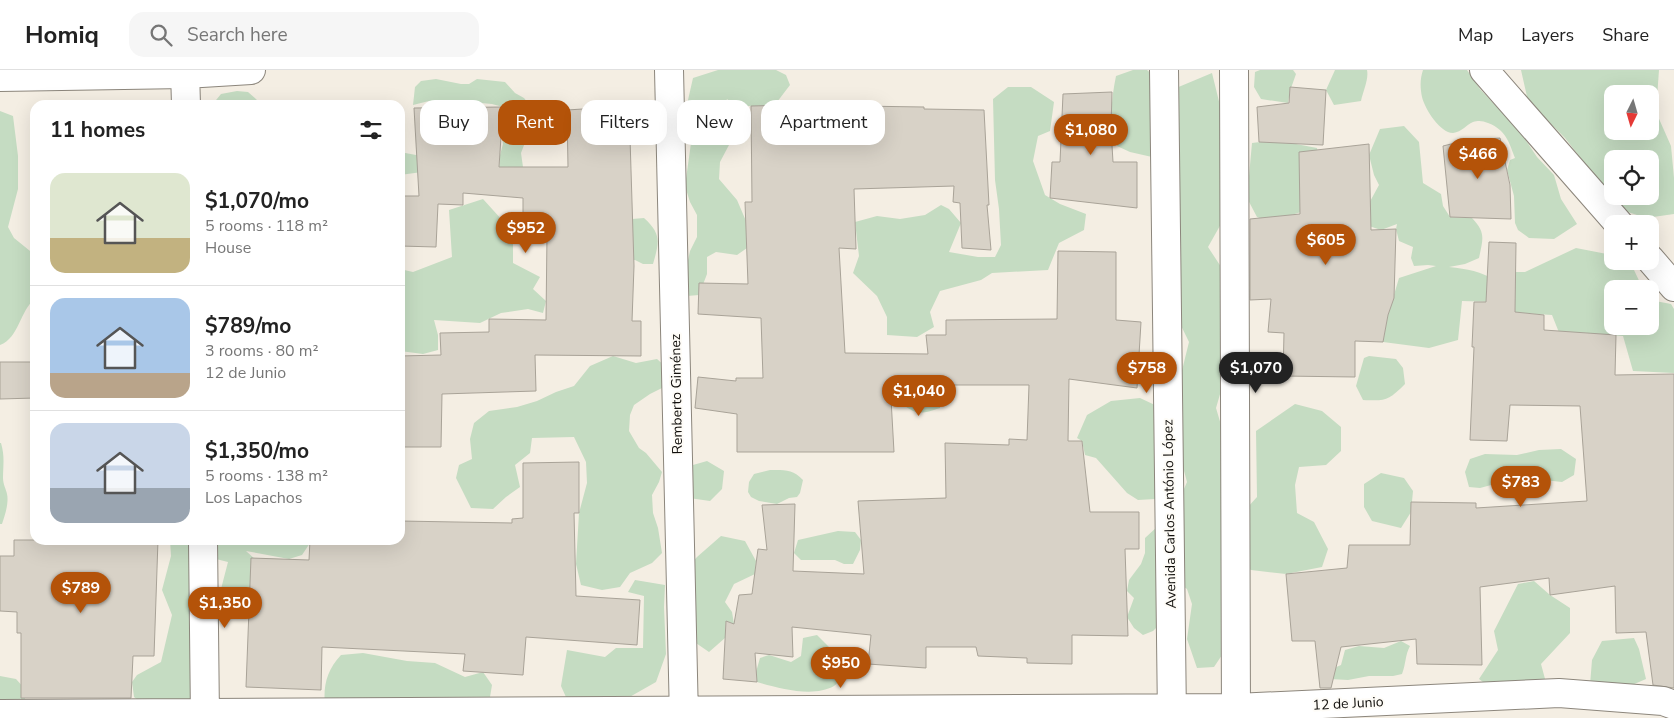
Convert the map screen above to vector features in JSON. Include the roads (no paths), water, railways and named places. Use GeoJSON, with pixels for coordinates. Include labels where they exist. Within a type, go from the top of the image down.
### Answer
{"type":"FeatureCollection","features":[{"type":"Feature","properties":{"kind":"street"},"geometry":{"type":"LineString","coordinates":[[0,77],[251,70]]}},
{"type":"Feature","properties":{"kind":"street","name":"Remberto Giménez"},"geometry":{"type":"LineString","coordinates":[[669,70],[684,714]]}},
{"type":"Feature","properties":{"kind":"street","name":"Avenida Carlos António López"},"geometry":{"type":"LineString","coordinates":[[1164,70],[1172,713]]}},
{"type":"Feature","properties":{"kind":"street"},"geometry":{"type":"LineString","coordinates":[[1234,70],[1236,713]]}},
{"type":"Feature","properties":{"kind":"street"},"geometry":{"type":"LineString","coordinates":[[1484,70],[1611,215]]}},
{"type":"Feature","properties":{"kind":"street"},"geometry":{"type":"LineString","coordinates":[[185,72],[186,100]]}},
{"type":"Feature","properties":{"kind":"street"},"geometry":{"type":"LineString","coordinates":[[1659,269],[1674,286]]}},
{"type":"Feature","properties":{"kind":"street"},"geometry":{"type":"LineString","coordinates":[[203,545],[205,716]]}},
{"type":"Feature","properties":{"kind":"street","name":"12 de Junio"},"geometry":{"type":"LineString","coordinates":[[0,714],[205,716],[1236,713],[1559,693],[1663,701],[1674,705]]}}]}
